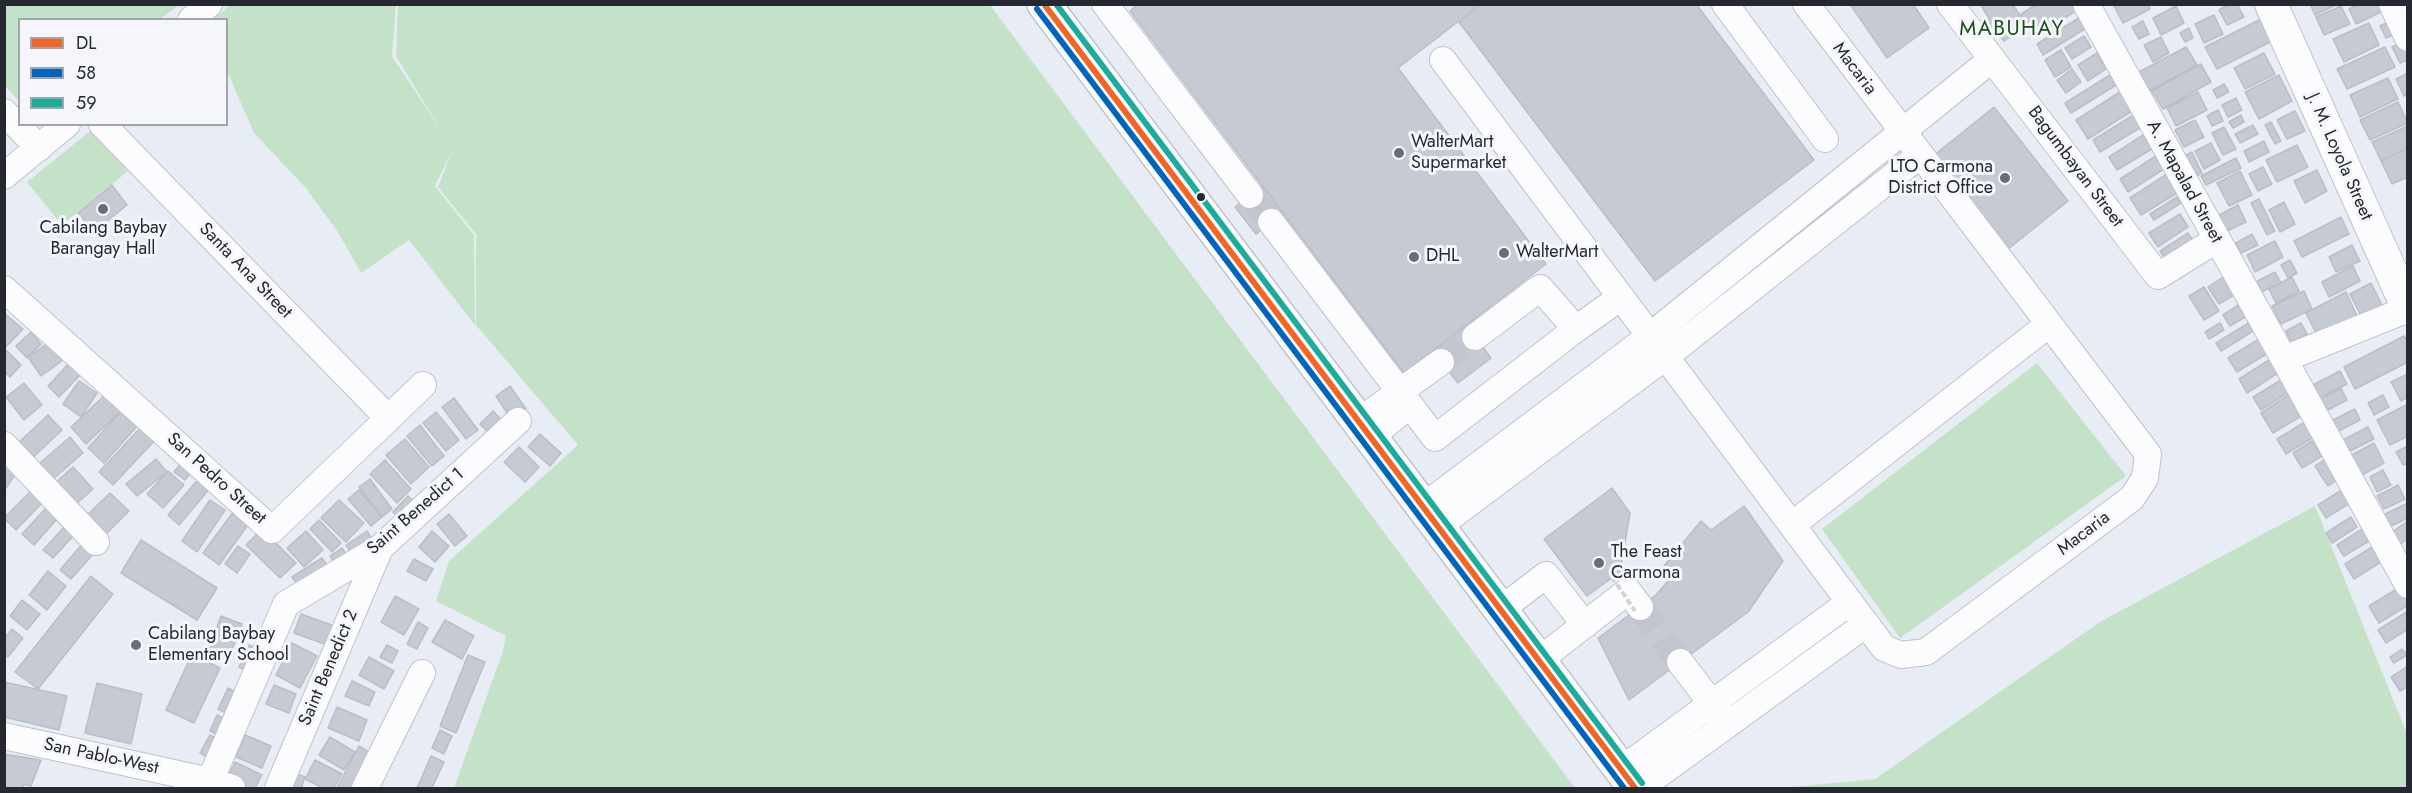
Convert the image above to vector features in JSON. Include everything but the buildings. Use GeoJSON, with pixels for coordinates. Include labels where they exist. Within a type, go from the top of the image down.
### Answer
{"type":"FeatureCollection","features":[{"type":"Feature","properties":{"kind":"highway"},"geometry":{"type":"LineString","coordinates":[[1044,4],[1538,661],[1632,782]]}},
{"type":"Feature","properties":{"kind":"main road","name":"J. M. Loyola Street"},"geometry":{"type":"LineString","coordinates":[[2271,4],[2408,309]]}},
{"type":"Feature","properties":{"kind":"street"},"geometry":{"type":"LineString","coordinates":[[193,18],[209,4]]}},
{"type":"Feature","properties":{"kind":"street"},"geometry":{"type":"LineString","coordinates":[[1105,4],[1250,195]]}},
{"type":"Feature","properties":{"kind":"street"},"geometry":{"type":"LineString","coordinates":[[1725,4],[1825,139]]}},
{"type":"Feature","properties":{"kind":"street","name":"Macaria"},"geometry":{"type":"LineString","coordinates":[[1806,4],[2148,454],[2145,478],[2132,498],[1926,652],[1901,655],[1884,648],[1850,602]]}},
{"type":"Feature","properties":{"kind":"street","name":"Bagumbayan Street"},"geometry":{"type":"LineString","coordinates":[[1950,4],[2158,276],[2216,240]]}},
{"type":"Feature","properties":{"kind":"street","name":"A. Mapalad Street"},"geometry":{"type":"LineString","coordinates":[[2086,4],[2408,585]]}},
{"type":"Feature","properties":{"kind":"street"},"geometry":{"type":"LineString","coordinates":[[2392,4],[2408,38]]}},
{"type":"Feature","properties":{"kind":"street"},"geometry":{"type":"LineString","coordinates":[[1430,517],[1992,59]]}},
{"type":"Feature","properties":{"kind":"street"},"geometry":{"type":"LineString","coordinates":[[1443,60],[1850,602],[1712,703],[1632,782]]}},
{"type":"Feature","properties":{"kind":"street"},"geometry":{"type":"LineString","coordinates":[[4,112],[39,148]]}},
{"type":"Feature","properties":{"kind":"street"},"geometry":{"type":"LineString","coordinates":[[4,176],[66,126]]}},
{"type":"Feature","properties":{"kind":"street","name":"Santa Ana Street"},"geometry":{"type":"LineString","coordinates":[[104,126],[388,418]]}},
{"type":"Feature","properties":{"kind":"street"},"geometry":{"type":"LineString","coordinates":[[1430,517],[1665,357],[1920,155]]}},
{"type":"Feature","properties":{"kind":"street"},"geometry":{"type":"LineString","coordinates":[[1271,222],[1435,438],[1621,297]]}},
{"type":"Feature","properties":{"kind":"street"},"geometry":{"type":"LineString","coordinates":[[1475,337],[1540,288],[1576,329]]}},
{"type":"Feature","properties":{"kind":"street","name":"San Pedro Street"},"geometry":{"type":"LineString","coordinates":[[4,289],[272,530],[423,385]]}},
{"type":"Feature","properties":{"kind":"street"},"geometry":{"type":"LineString","coordinates":[[2284,359],[2408,309]]}},
{"type":"Feature","properties":{"kind":"street"},"geometry":{"type":"LineString","coordinates":[[1792,525],[2049,324]]}},
{"type":"Feature","properties":{"kind":"street"},"geometry":{"type":"LineString","coordinates":[[1365,429],[1405,398],[1441,362]]}},
{"type":"Feature","properties":{"kind":"street","name":"Saint Benedict 1"},"geometry":{"type":"LineString","coordinates":[[221,785],[286,604],[380,548],[518,421]]}},
{"type":"Feature","properties":{"kind":"street"},"geometry":{"type":"LineString","coordinates":[[4,445],[96,542]]}},
{"type":"Feature","properties":{"kind":"street","name":"Saint Benedict 2"},"geometry":{"type":"LineString","coordinates":[[278,789],[380,548]]}},
{"type":"Feature","properties":{"kind":"street"},"geometry":{"type":"LineString","coordinates":[[1500,610],[1546,574],[1585,625]]}},
{"type":"Feature","properties":{"kind":"street"},"geometry":{"type":"LineString","coordinates":[[1538,661],[1628,591],[1637,609]]}},
{"type":"Feature","properties":{"kind":"street"},"geometry":{"type":"LineString","coordinates":[[1632,782],[1728,724],[1866,624]]}},
{"type":"Feature","properties":{"kind":"street"},"geometry":{"type":"LineString","coordinates":[[1680,662],[1728,724]]}},
{"type":"Feature","properties":{"kind":"street"},"geometry":{"type":"LineString","coordinates":[[365,789],[422,673]]}},
{"type":"Feature","properties":{"kind":"street","name":"San Pablo-West"},"geometry":{"type":"LineString","coordinates":[[4,736],[221,785]]}},
{"type":"Feature","properties":{"kind":"path"},"geometry":{"type":"LineString","coordinates":[[1612,577],[1637,609]]}},
{"type":"Feature","properties":{"kind":"green space"},"geometry":{"type":"Polygon","coordinates":[[[5,4],[179,5],[161,18],[18,18],[18,100],[5,86],[5,4]]]}},
{"type":"Feature","properties":{"kind":"green space"},"geometry":{"type":"Polygon","coordinates":[[[230,5],[396,5],[392,56],[442,132],[396,56],[398,5],[990,5],[1575,788],[454,788],[503,651],[506,636],[436,601],[449,561],[578,445],[476,325],[476,234],[438,187],[453,149],[435,186],[474,235],[475,325],[409,240],[361,273],[338,232],[305,187],[254,133],[228,73],[228,18],[214,18],[230,5]]]}},
{"type":"Feature","properties":{"kind":"green space"},"geometry":{"type":"Polygon","coordinates":[[[94,128],[128,171],[62,225],[27,182],[94,128]]]}},
{"type":"Feature","properties":{"kind":"green space"},"geometry":{"type":"Polygon","coordinates":[[[2037,363],[2126,476],[1900,638],[1822,529],[2037,363]]]}},
{"type":"Feature","properties":{"kind":"green space"},"geometry":{"type":"Polygon","coordinates":[[[2315,506],[2407,734],[2407,788],[1782,788],[1875,779],[2100,622],[2315,506]]]}},
{"type":"Feature","properties":{"kind":"tunnel"},"geometry":{"type":"LineString","coordinates":[[1250,195],[1271,222]]}},
{"type":"Feature","properties":{"kind":"tunnel"},"geometry":{"type":"LineString","coordinates":[[1441,362],[1475,337]]}},
{"type":"Feature","properties":{"kind":"tunnel"},"geometry":{"type":"LineString","coordinates":[[1640,607],[1680,662]]}},
{"type":"Feature","properties":{"kind":"transit line","name":"DL"},"geometry":{"type":"LineString","coordinates":[[1044,4],[1635,788]]}},
{"type":"Feature","properties":{"kind":"transit line","name":"59"},"geometry":{"type":"LineString","coordinates":[[1056,4],[1642,783]]}},
{"type":"Feature","properties":{"kind":"transit line","name":"58"},"geometry":{"type":"LineString","coordinates":[[1037,9],[1624,788]]}},
{"type":"Feature","properties":{"kind":"place","name":"WalterMart Supermarket"},"geometry":{"type":"Point","coordinates":[1399,153]}},
{"type":"Feature","properties":{"kind":"place","name":"LTO Carmona District Office"},"geometry":{"type":"Point","coordinates":[2005,178]}},
{"type":"Feature","properties":{"kind":"place","name":"Cabilang Baybay Barangay Hall"},"geometry":{"type":"Point","coordinates":[103,209]}},
{"type":"Feature","properties":{"kind":"place","name":"WalterMart"},"geometry":{"type":"Point","coordinates":[1504,253]}},
{"type":"Feature","properties":{"kind":"place","name":"DHL"},"geometry":{"type":"Point","coordinates":[1414,257]}},
{"type":"Feature","properties":{"kind":"place","name":"The Feast Carmona"},"geometry":{"type":"Point","coordinates":[1599,563]}},
{"type":"Feature","properties":{"kind":"place","name":"Cabilang Baybay Elementary School"},"geometry":{"type":"Point","coordinates":[136,645]}},
{"type":"Feature","properties":{"kind":"district","name":"MABUHAY"},"geometry":{"type":"Point","coordinates":[2012,30]}}]}
